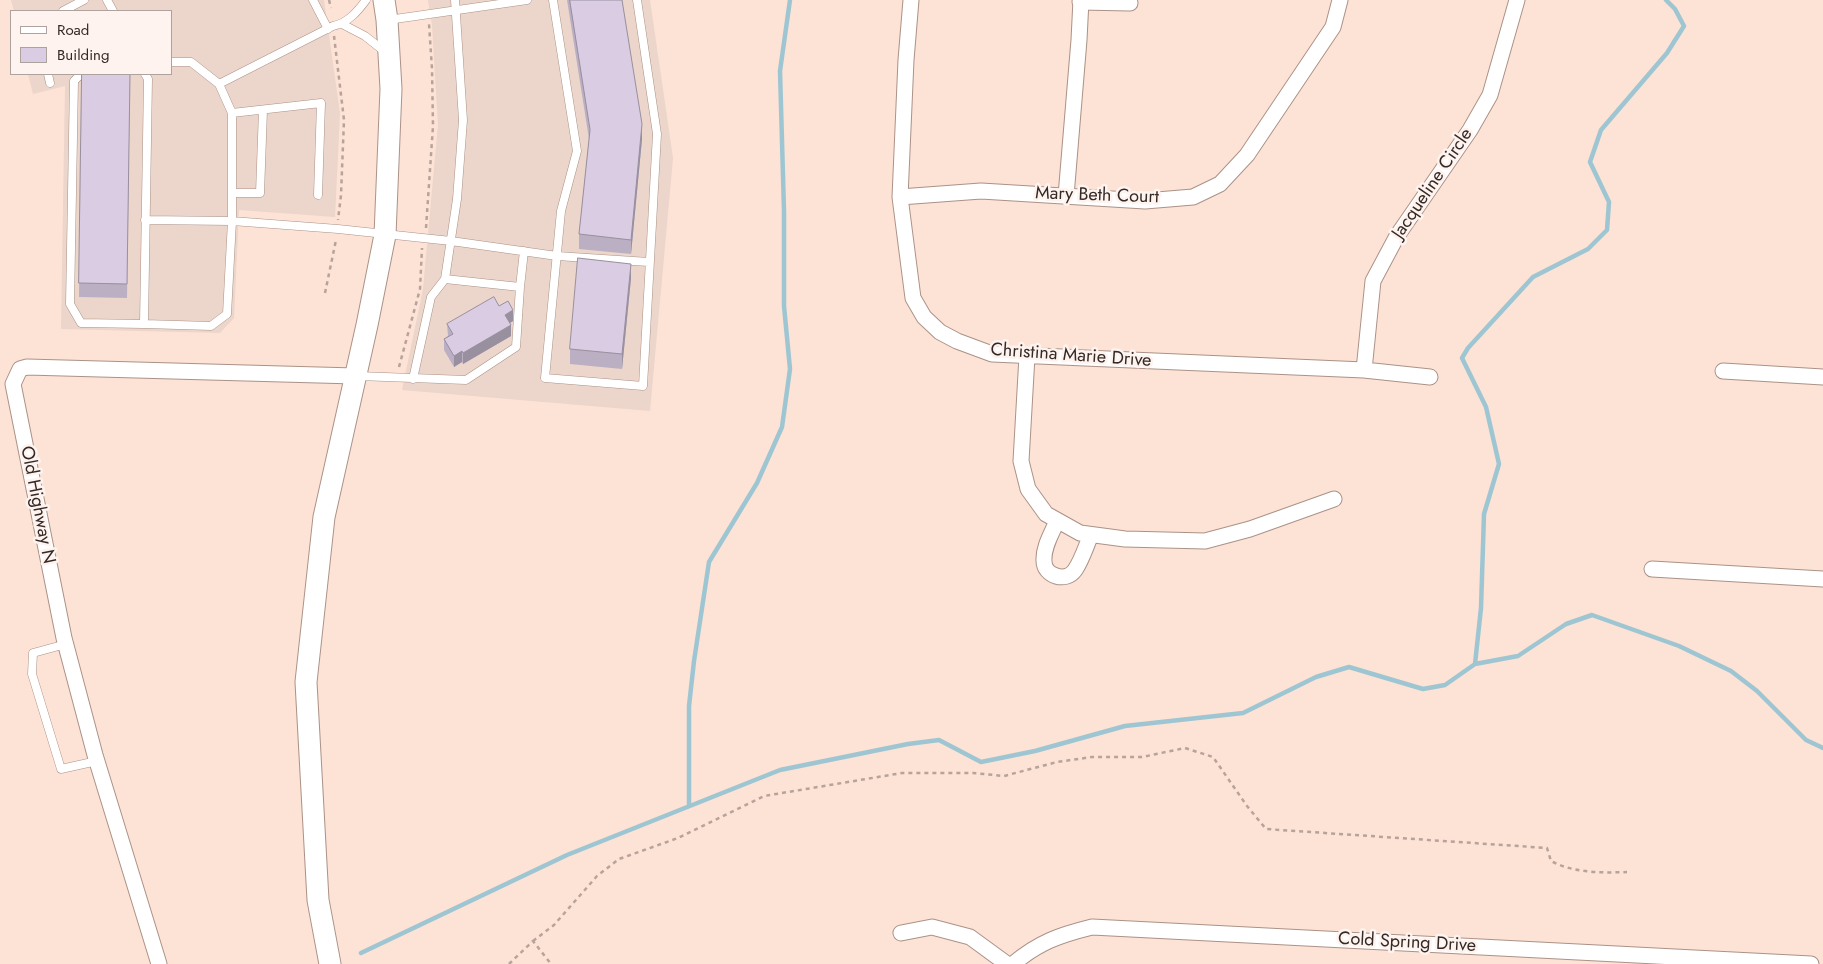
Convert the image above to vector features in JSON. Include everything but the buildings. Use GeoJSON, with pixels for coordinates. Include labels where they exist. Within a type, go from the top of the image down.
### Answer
{"type":"FeatureCollection","features":[{"type":"Feature","properties":{"kind":"main road"},"geometry":{"type":"LineString","coordinates":[[330,964],[318,900],[306,682],[324,517],[385,235],[391,90],[385,10]]}},
{"type":"Feature","properties":{"kind":"street","name":"Christina Marie Drive"},"geometry":{"type":"LineString","coordinates":[[911,0],[906,60],[900,196],[913,298],[924,317],[940,332],[992,354],[1364,370],[1430,377]]}},
{"type":"Feature","properties":{"kind":"street","name":"Mary Beth Court"},"geometry":{"type":"LineString","coordinates":[[900,196],[980,191],[1145,201],[1193,197],[1220,184],[1247,155],[1333,27],[1340,0]]}},
{"type":"Feature","properties":{"kind":"street","name":"Jacqueline Circle"},"geometry":{"type":"LineString","coordinates":[[1364,370],[1373,281],[1397,236],[1470,130],[1490,95],[1517,0]]}},
{"type":"Feature","properties":{"kind":"street"},"geometry":{"type":"LineString","coordinates":[[1066,196],[1080,40],[1080,1],[1130,3]]}},
{"type":"Feature","properties":{"kind":"street"},"geometry":{"type":"LineString","coordinates":[[1027,356],[1020,461],[1028,489],[1046,514],[1080,534],[1125,539],[1205,541],[1250,529],[1334,499]]}},
{"type":"Feature","properties":{"kind":"street","name":"Old Highway N"},"geometry":{"type":"LineString","coordinates":[[159,964],[97,761],[66,644],[13,384],[20,369],[27,367],[355,376]]}},
{"type":"Feature","properties":{"kind":"street"},"geometry":{"type":"LineString","coordinates":[[1723,371],[1823,377]]}},
{"type":"Feature","properties":{"kind":"street"},"geometry":{"type":"LineString","coordinates":[[1058,521],[1045,550],[1044,562],[1046,569],[1053,575],[1059,577],[1067,576],[1074,572],[1091,535]]}},
{"type":"Feature","properties":{"kind":"street"},"geometry":{"type":"LineString","coordinates":[[1652,569],[1823,579]]}},
{"type":"Feature","properties":{"kind":"street"},"geometry":{"type":"LineString","coordinates":[[901,933],[932,927],[970,937],[1007,964]]}},
{"type":"Feature","properties":{"kind":"street","name":"Cold Spring Drive"},"geometry":{"type":"LineString","coordinates":[[1013,964],[1025,953],[1055,937],[1092,927],[1811,964]]}},
{"type":"Feature","properties":{"kind":"lane"},"geometry":{"type":"LineString","coordinates":[[65,10],[84,0]]}},
{"type":"Feature","properties":{"kind":"lane"},"geometry":{"type":"LineString","coordinates":[[312,0],[330,28]]}},
{"type":"Feature","properties":{"kind":"lane"},"geometry":{"type":"LineString","coordinates":[[219,84],[330,28],[342,24],[359,10],[366,0]]}},
{"type":"Feature","properties":{"kind":"lane"},"geometry":{"type":"LineString","coordinates":[[413,379],[432,297],[445,279],[458,200],[463,120],[455,0]]}},
{"type":"Feature","properties":{"kind":"lane"},"geometry":{"type":"LineString","coordinates":[[385,10],[427,14],[527,0]]}},
{"type":"Feature","properties":{"kind":"lane"},"geometry":{"type":"LineString","coordinates":[[553,0],[577,151],[561,211],[545,378],[643,386],[657,134],[637,0]]}},
{"type":"Feature","properties":{"kind":"lane"},"geometry":{"type":"LineString","coordinates":[[342,24],[365,36],[390,57]]}},
{"type":"Feature","properties":{"kind":"lane"},"geometry":{"type":"LineString","coordinates":[[80,75],[74,80],[70,304],[82,323],[212,326],[227,314],[232,221],[232,113],[219,84],[191,62],[172,62]]}},
{"type":"Feature","properties":{"kind":"lane"},"geometry":{"type":"LineString","coordinates":[[48,75],[50,83]]}},
{"type":"Feature","properties":{"kind":"lane"},"geometry":{"type":"LineString","coordinates":[[144,324],[148,79],[146,75]]}},
{"type":"Feature","properties":{"kind":"lane"},"geometry":{"type":"LineString","coordinates":[[232,113],[321,103],[318,195]]}},
{"type":"Feature","properties":{"kind":"lane"},"geometry":{"type":"LineString","coordinates":[[232,193],[260,193],[263,110]]}},
{"type":"Feature","properties":{"kind":"lane"},"geometry":{"type":"LineString","coordinates":[[145,220],[232,221],[338,229],[424,239],[451,240],[557,256],[649,262]]}},
{"type":"Feature","properties":{"kind":"lane"},"geometry":{"type":"LineString","coordinates":[[355,376],[466,380],[516,347],[524,251]]}},
{"type":"Feature","properties":{"kind":"lane"},"geometry":{"type":"LineString","coordinates":[[445,279],[520,287]]}},
{"type":"Feature","properties":{"kind":"lane"},"geometry":{"type":"LineString","coordinates":[[66,644],[33,653],[32,674],[61,769],[97,761]]}},
{"type":"Feature","properties":{"kind":"path"},"geometry":{"type":"LineString","coordinates":[[325,293],[338,229],[342,194],[344,120],[330,28],[329,0]]}},
{"type":"Feature","properties":{"kind":"path"},"geometry":{"type":"LineString","coordinates":[[398,378],[400,362],[420,289],[427,221],[433,126],[432,69],[427,14]]}},
{"type":"Feature","properties":{"kind":"path"},"geometry":{"type":"LineString","coordinates":[[508,964],[554,924],[597,876],[619,859],[678,838],[764,796],[902,773],[973,773],[1004,776],[1057,762],[1092,757],[1142,757],[1185,748],[1213,757],[1247,806],[1266,829],[1547,848],[1550,861],[1562,867],[1606,873],[1627,872]]}},
{"type":"Feature","properties":{"kind":"path"},"geometry":{"type":"LineString","coordinates":[[533,941],[551,964]]}},
{"type":"Feature","properties":{"kind":"shaded area"},"geometry":{"type":"Polygon","coordinates":[[[11,0],[324,0],[340,113],[335,217],[239,210],[234,318],[220,333],[61,329],[65,86],[33,94],[28,75],[172,75],[172,10],[14,10],[11,0]]]}},
{"type":"Feature","properties":{"kind":"shaded area"},"geometry":{"type":"Polygon","coordinates":[[[428,0],[650,0],[673,158],[650,411],[402,390],[423,289],[438,125],[432,25],[428,0]]]}},
{"type":"Feature","properties":{"kind":"waterway"},"geometry":{"type":"LineString","coordinates":[[689,806],[689,706],[709,562],[757,483],[782,427],[790,369],[784,306],[784,211],[780,71],[790,0]]}},
{"type":"Feature","properties":{"kind":"waterway"},"geometry":{"type":"LineString","coordinates":[[1475,664],[1481,608],[1484,514],[1499,464],[1486,407],[1462,358],[1468,348],[1533,277],[1588,249],[1607,230],[1609,202],[1590,162],[1601,130],[1667,53],[1684,26],[1675,9],[1666,0]]}},
{"type":"Feature","properties":{"kind":"waterway"},"geometry":{"type":"LineString","coordinates":[[361,953],[567,855],[780,770],[908,744],[939,740],[981,762],[1035,751],[1125,726],[1243,713],[1316,677],[1349,667],[1423,689],[1445,685],[1475,664],[1518,656],[1566,624],[1592,615],[1679,646],[1731,671],[1757,691],[1806,740],[1823,748]]}}]}
